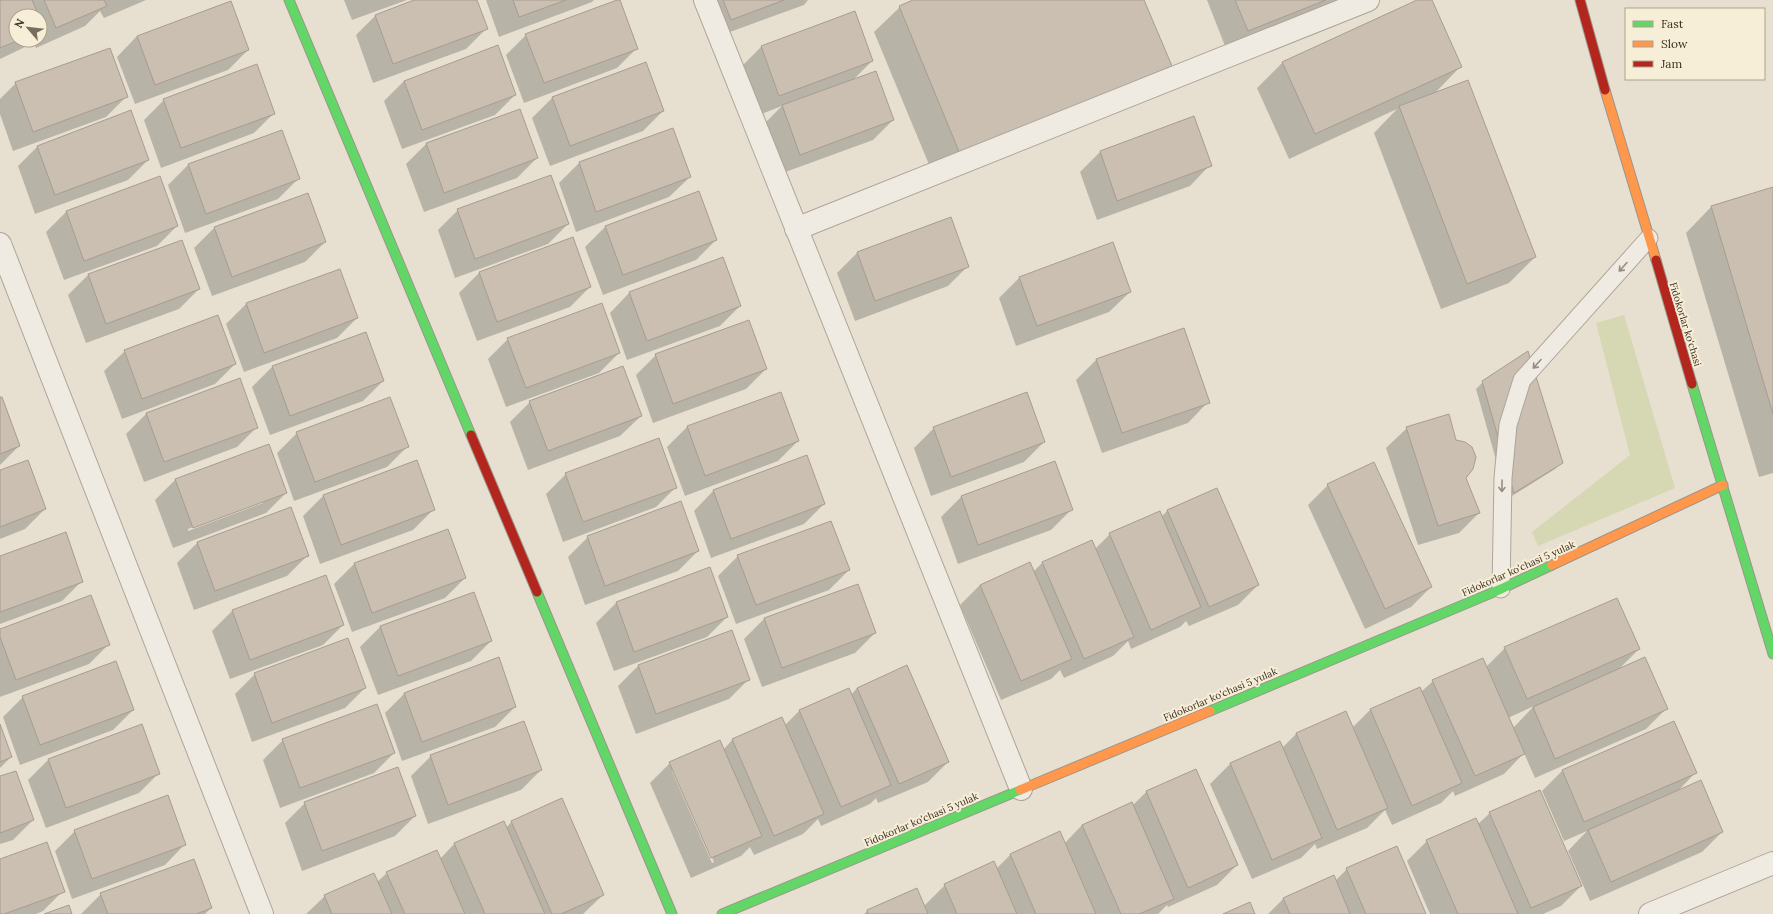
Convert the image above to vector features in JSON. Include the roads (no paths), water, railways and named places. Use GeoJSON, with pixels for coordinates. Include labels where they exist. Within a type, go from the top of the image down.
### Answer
{"type":"FeatureCollection","features":[{"type":"Feature","properties":{"kind":"street"},"geometry":{"type":"LineString","coordinates":[[288,0],[672,914]]}},
{"type":"Feature","properties":{"kind":"street"},"geometry":{"type":"LineString","coordinates":[[705,0],[1021,789]]}},
{"type":"Feature","properties":{"kind":"street"},"geometry":{"type":"LineString","coordinates":[[796,229],[1368,0]]}},
{"type":"Feature","properties":{"kind":"street","name":"Fidokorlar ko'chasi"},"geometry":{"type":"LineString","coordinates":[[1580,0],[1590,40],[1773,654]]}},
{"type":"Feature","properties":{"kind":"street"},"geometry":{"type":"LineString","coordinates":[[0,244],[262,914]]}},
{"type":"Feature","properties":{"kind":"street","name":"Fidokorlar ko'chasi 5 yulak"},"geometry":{"type":"LineString","coordinates":[[722,914],[1501,589],[1723,485]]}},
{"type":"Feature","properties":{"kind":"street"},"geometry":{"type":"LineString","coordinates":[[1650,914],[1773,863]]}},
{"type":"Feature","properties":{"kind":"lane"},"geometry":{"type":"LineString","coordinates":[[1501,589],[1502,478],[1508,425],[1522,380],[1649,238]]}}]}
